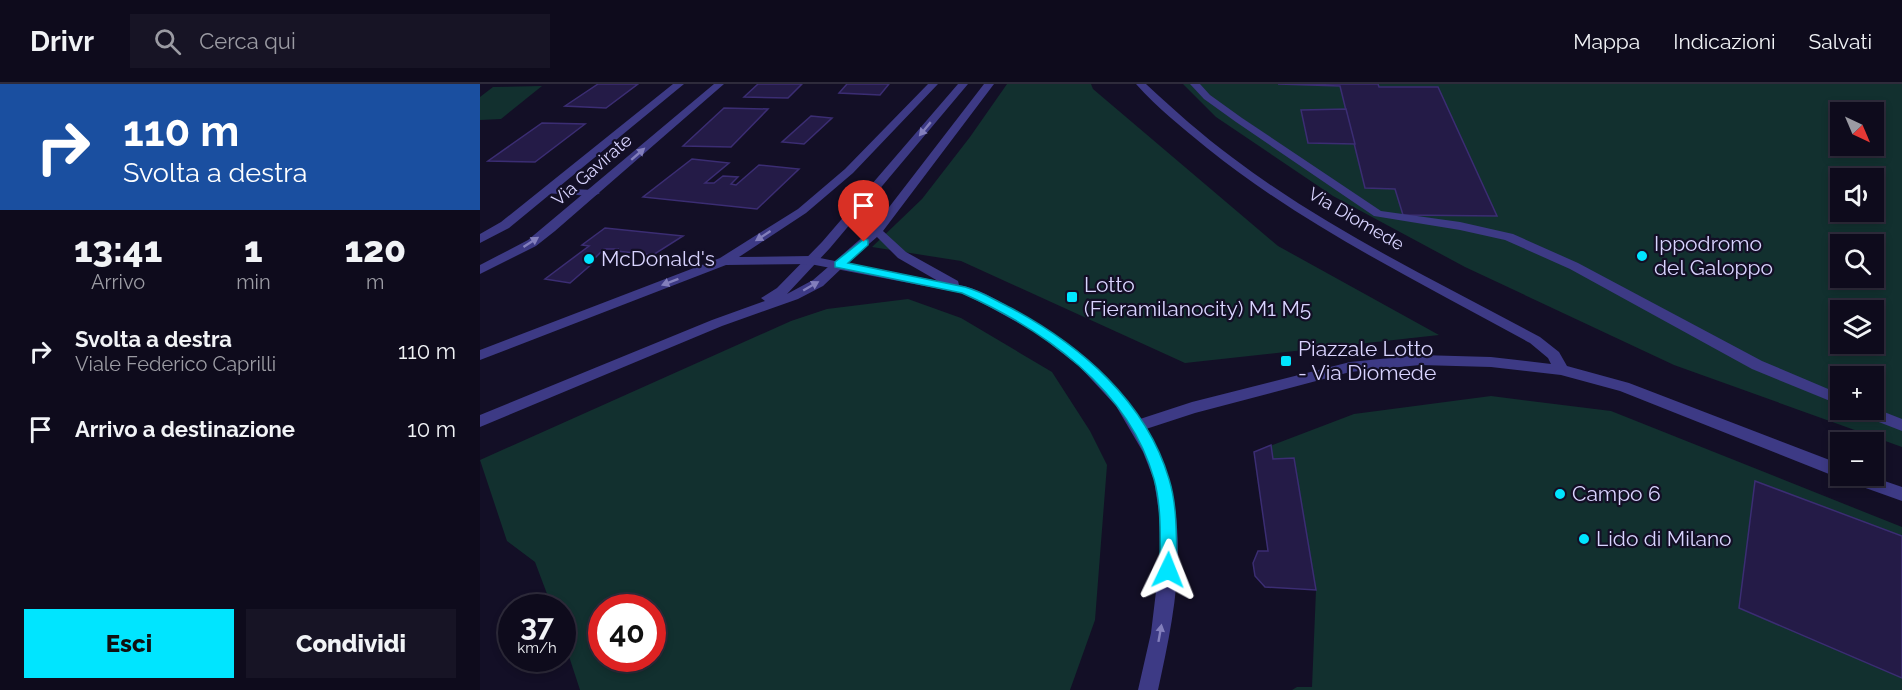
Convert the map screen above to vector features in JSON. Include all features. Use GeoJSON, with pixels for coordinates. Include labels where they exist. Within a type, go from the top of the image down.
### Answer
{"type":"FeatureCollection","features":[{"type":"Feature","properties":{"kind":"street","name":"Via Gavirate"},"geometry":{"type":"LineString","coordinates":[[480,239],[505,225],[680,84]]}},
{"type":"Feature","properties":{"kind":"street","name":"Via Gavirate"},"geometry":{"type":"LineString","coordinates":[[480,270],[532,243],[594,193],[719,84]]}},
{"type":"Feature","properties":{"kind":"street"},"geometry":{"type":"LineString","coordinates":[[480,355],[724,261],[801,211],[841,177],[933,84]]}},
{"type":"Feature","properties":{"kind":"street"},"geometry":{"type":"LineString","coordinates":[[717,323],[782,291],[826,245],[963,84]]}},
{"type":"Feature","properties":{"kind":"street"},"geometry":{"type":"LineString","coordinates":[[480,421],[717,323],[793,296],[818,283],[877,231],[989,84]]}},
{"type":"Feature","properties":{"kind":"street","name":"Via Diomede"},"geometry":{"type":"LineString","coordinates":[[1141,84],[1163,107],[1263,184],[1386,260],[1535,340],[1554,356],[1561,370]]}},
{"type":"Feature","properties":{"kind":"street"},"geometry":{"type":"LineString","coordinates":[[1195,84],[1207,97],[1239,120],[1378,214],[1460,226],[1509,237],[1574,266],[1757,365],[1830,396]]}},
{"type":"Feature","properties":{"kind":"street"},"geometry":{"type":"LineString","coordinates":[[547,192],[594,193]]}},
{"type":"Feature","properties":{"kind":"street"},"geometry":{"type":"LineString","coordinates":[[877,231],[902,255],[1016,315],[1063,345],[1103,381],[1138,426],[1162,480],[1168,513],[1170,550],[1161,633],[1148,690]]}},
{"type":"Feature","properties":{"kind":"street"},"geometry":{"type":"LineString","coordinates":[[724,261],[810,260],[965,290]]}},
{"type":"Feature","properties":{"kind":"street"},"geometry":{"type":"LineString","coordinates":[[1138,426],[1192,408],[1350,367],[1432,360],[1491,362],[1561,370],[1624,387],[1830,467]]}},
{"type":"Feature","properties":{"kind":"street"},"geometry":{"type":"LineString","coordinates":[[1884,419],[1902,426]]}},
{"type":"Feature","properties":{"kind":"street"},"geometry":{"type":"LineString","coordinates":[[1880,486],[1902,494]]}},
{"type":"Feature","properties":{"kind":"green space"},"geometry":{"type":"Polygon","coordinates":[[[1007,84],[1091,84],[1093,89],[1278,246],[1439,335],[1185,363],[961,261],[872,247],[922,199],[1007,84]]]}},
{"type":"Feature","properties":{"kind":"green space","name":"Ippodromo del Galoppo"},"geometry":{"type":"Polygon","coordinates":[[[1183,84],[1902,84],[1902,447],[1884,441],[1884,432],[1860,432],[1674,365],[1465,267],[1333,196],[1216,117],[1183,84]]]}},
{"type":"Feature","properties":{"kind":"green space"},"geometry":{"type":"Polygon","coordinates":[[[542,86],[501,119],[480,120],[480,97],[493,87],[542,86]]]}},
{"type":"Feature","properties":{"kind":"green space"},"geometry":{"type":"Polygon","coordinates":[[[908,299],[961,318],[1052,372],[1090,431],[1107,465],[1095,620],[1070,690],[580,690],[574,672],[576,672],[576,594],[547,594],[535,562],[507,541],[480,460],[791,321],[827,309],[908,299]]]}},
{"type":"Feature","properties":{"kind":"green space","name":"Lido di Milano"},"geometry":{"type":"Polygon","coordinates":[[[1491,396],[1611,411],[1902,527],[1902,690],[1292,690],[1297,687],[1312,687],[1316,590],[1265,587],[1255,574],[1254,562],[1258,551],[1268,551],[1254,452],[1354,414],[1491,396]]]}},
{"type":"Feature","properties":{"kind":"building"},"geometry":{"type":"Polygon","coordinates":[[[598,84],[638,84],[606,108],[565,106],[598,84]]]}},
{"type":"Feature","properties":{"kind":"building"},"geometry":{"type":"Polygon","coordinates":[[[758,84],[802,84],[788,98],[744,97],[758,84]]]}},
{"type":"Feature","properties":{"kind":"building"},"geometry":{"type":"Polygon","coordinates":[[[847,84],[889,84],[880,95],[839,93],[847,84]]]}},
{"type":"Feature","properties":{"kind":"building"},"geometry":{"type":"Polygon","coordinates":[[[1278,84],[1378,84],[1379,87],[1438,87],[1497,216],[1403,215],[1395,189],[1365,188],[1340,86],[1278,84]]]}},
{"type":"Feature","properties":{"kind":"building"},"geometry":{"type":"Polygon","coordinates":[[[724,108],[768,109],[731,147],[683,146],[724,108]]]}},
{"type":"Feature","properties":{"kind":"building"},"geometry":{"type":"Polygon","coordinates":[[[1346,109],[1355,144],[1308,143],[1301,110],[1346,109]]]}},
{"type":"Feature","properties":{"kind":"building"},"geometry":{"type":"Polygon","coordinates":[[[811,116],[832,118],[804,144],[782,142],[811,116]]]}},
{"type":"Feature","properties":{"kind":"building"},"geometry":{"type":"Polygon","coordinates":[[[542,123],[585,124],[535,162],[488,161],[542,123]]]}},
{"type":"Feature","properties":{"kind":"building"},"geometry":{"type":"Polygon","coordinates":[[[692,159],[729,163],[705,183],[714,183],[723,176],[738,177],[731,184],[736,185],[759,165],[799,169],[757,209],[643,197],[692,159]]]}},
{"type":"Feature","properties":{"kind":"building"},"geometry":{"type":"Polygon","coordinates":[[[605,228],[683,236],[653,255],[604,249],[591,262],[593,263],[570,283],[545,279],[589,246],[582,245],[605,228]]]}},
{"type":"Feature","properties":{"kind":"building"},"geometry":{"type":"Polygon","coordinates":[[[1271,445],[1273,459],[1294,458],[1316,590],[1265,587],[1255,576],[1253,563],[1258,551],[1268,551],[1254,452],[1271,445]]]}},
{"type":"Feature","properties":{"kind":"building"},"geometry":{"type":"Polygon","coordinates":[[[1755,481],[1902,536],[1902,678],[1739,608],[1755,481]]]}},
{"type":"Feature","properties":{"kind":"place","name":"Ippodromo del Galoppo"},"geometry":{"type":"Point","coordinates":[1642,256]}},
{"type":"Feature","properties":{"kind":"place","name":"McDonald's"},"geometry":{"type":"Point","coordinates":[589,259]}},
{"type":"Feature","properties":{"kind":"place","name":"Lotto (Fieramilanocity) M1 M5"},"geometry":{"type":"Point","coordinates":[1072,297]}},
{"type":"Feature","properties":{"kind":"place","name":"Piazzale Lotto - Via Diomede"},"geometry":{"type":"Point","coordinates":[1286,361]}},
{"type":"Feature","properties":{"kind":"place","name":"Campo 6"},"geometry":{"type":"Point","coordinates":[1560,494]}},
{"type":"Feature","properties":{"kind":"place","name":"Lido di Milano"},"geometry":{"type":"Point","coordinates":[1584,539]}},
{"type":"Feature","properties":{"kind":"route"},"geometry":{"type":"LineString","coordinates":[[864,242],[839,264],[965,290],[1040,329],[1084,362],[1103,381],[1138,426],[1162,480],[1168,513],[1170,550],[1168,570]]}}]}
